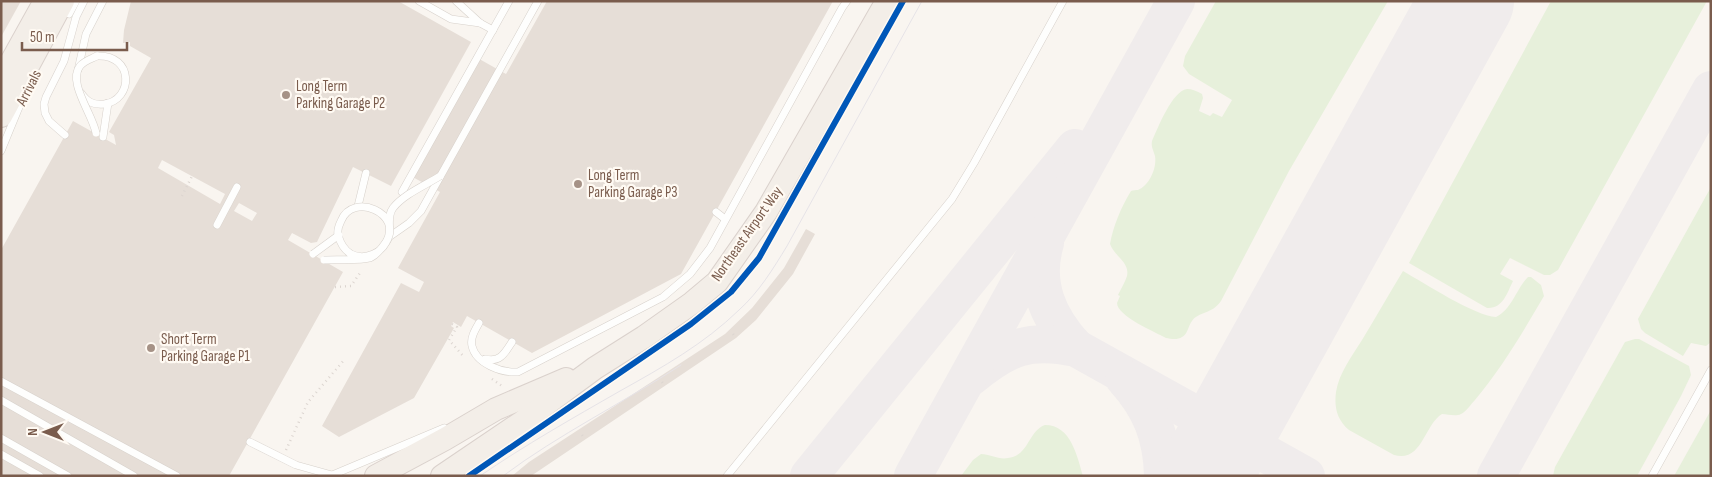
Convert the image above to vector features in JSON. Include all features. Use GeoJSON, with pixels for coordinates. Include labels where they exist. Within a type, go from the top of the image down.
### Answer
{"type":"FeatureCollection","features":[{"type":"Feature","properties":{"kind":"main road"},"geometry":{"type":"LineString","coordinates":[[1,80],[45,1]]}},
{"type":"Feature","properties":{"kind":"main road","name":"Northeast Airport Way"},"geometry":{"type":"LineString","coordinates":[[442,476],[522,422],[595,368],[644,337],[692,303],[717,282],[766,212],[887,1]]}},
{"type":"Feature","properties":{"kind":"main road","name":"Arrivals"},"geometry":{"type":"LineString","coordinates":[[1,116],[65,10]]}},
{"type":"Feature","properties":{"kind":"main road"},"geometry":{"type":"LineString","coordinates":[[376,476],[496,409],[595,368]]}},
{"type":"Feature","properties":{"kind":"lane","name":"Arrivals"},"geometry":{"type":"LineString","coordinates":[[65,10],[76,1]]}},
{"type":"Feature","properties":{"kind":"lane"},"geometry":{"type":"LineString","coordinates":[[65,135],[49,121],[45,113],[44,104],[64,61],[76,17],[84,1]]}},
{"type":"Feature","properties":{"kind":"lane"},"geometry":{"type":"LineString","coordinates":[[96,133],[78,89],[76,71],[80,64],[97,56],[106,55],[116,59],[124,71],[126,81],[124,90],[118,98],[108,103],[96,105],[87,101],[78,86],[78,71],[82,47],[86,34],[103,1]]}},
{"type":"Feature","properties":{"kind":"lane"},"geometry":{"type":"LineString","coordinates":[[419,1],[451,19],[480,23]]}},
{"type":"Feature","properties":{"kind":"lane"},"geometry":{"type":"LineString","coordinates":[[456,1],[480,23],[493,30]]}},
{"type":"Feature","properties":{"kind":"lane"},"geometry":{"type":"LineString","coordinates":[[402,192],[509,1]]}},
{"type":"Feature","properties":{"kind":"lane"},"geometry":{"type":"LineString","coordinates":[[389,222],[380,213],[368,207],[356,207],[342,217],[338,228],[338,236],[344,248],[350,254],[366,257],[380,250],[389,237],[409,223],[421,211],[538,1]]}},
{"type":"Feature","properties":{"kind":"lane"},"geometry":{"type":"LineString","coordinates":[[512,342],[504,355],[490,361],[482,359],[473,346],[474,334],[480,323],[471,340],[475,354],[480,360],[507,372],[518,372],[628,317],[663,297],[690,274],[710,248],[847,1]]}},
{"type":"Feature","properties":{"kind":"lane"},"geometry":{"type":"LineString","coordinates":[[727,476],[952,199],[974,163],[1063,1]]}},
{"type":"Feature","properties":{"kind":"lane","name":"Arrivals"},"geometry":{"type":"LineString","coordinates":[[1,151],[25,92]]}},
{"type":"Feature","properties":{"kind":"lane"},"geometry":{"type":"LineString","coordinates":[[103,137],[108,103]]}},
{"type":"Feature","properties":{"kind":"lane"},"geometry":{"type":"LineString","coordinates":[[358,206],[366,173]]}},
{"type":"Feature","properties":{"kind":"lane"},"geometry":{"type":"LineString","coordinates":[[324,260],[368,258],[376,255],[386,242],[389,235],[389,222],[386,218],[372,209],[358,206],[348,211],[342,218],[338,235],[344,248],[349,253],[357,256],[375,254],[386,243],[389,236],[389,222],[392,210],[398,203],[440,176]]}},
{"type":"Feature","properties":{"kind":"lane"},"geometry":{"type":"LineString","coordinates":[[217,225],[238,187]]}},
{"type":"Feature","properties":{"kind":"lane"},"geometry":{"type":"LineString","coordinates":[[716,212],[725,219]]}},
{"type":"Feature","properties":{"kind":"lane"},"geometry":{"type":"LineString","coordinates":[[313,254],[338,235]]}},
{"type":"Feature","properties":{"kind":"lane"},"geometry":{"type":"LineString","coordinates":[[1652,476],[1711,370]]}},
{"type":"Feature","properties":{"kind":"lane"},"geometry":{"type":"LineString","coordinates":[[1,381],[177,476]]}},
{"type":"Feature","properties":{"kind":"lane"},"geometry":{"type":"LineString","coordinates":[[1,400],[134,476]]}},
{"type":"Feature","properties":{"kind":"lane"},"geometry":{"type":"LineString","coordinates":[[459,422],[496,409]]}},
{"type":"Feature","properties":{"kind":"lane"},"geometry":{"type":"LineString","coordinates":[[250,442],[296,465],[331,475],[450,426]]}},
{"type":"Feature","properties":{"kind":"lane"},"geometry":{"type":"LineString","coordinates":[[1,438],[68,476]]}},
{"type":"Feature","properties":{"kind":"lane"},"geometry":{"type":"LineString","coordinates":[[1,454],[40,476]]}},
{"type":"Feature","properties":{"kind":"path"},"geometry":{"type":"LineString","coordinates":[[182,196],[192,176]]}},
{"type":"Feature","properties":{"kind":"path"},"geometry":{"type":"LineString","coordinates":[[335,287],[351,286],[360,273]]}},
{"type":"Feature","properties":{"kind":"path"},"geometry":{"type":"LineString","coordinates":[[733,334],[736,338]]}},
{"type":"Feature","properties":{"kind":"path"},"geometry":{"type":"LineString","coordinates":[[282,458],[308,402],[345,359]]}},
{"type":"Feature","properties":{"kind":"path"},"geometry":{"type":"LineString","coordinates":[[662,382],[665,386]]}},
{"type":"Feature","properties":{"kind":"path"},"geometry":{"type":"LineString","coordinates":[[582,435],[585,439]]}},
{"type":"Feature","properties":{"kind":"green space"},"geometry":{"type":"Polygon","coordinates":[[[1216,1],[1388,1],[1289,171],[1221,301],[1213,309],[1195,318],[1184,336],[1179,339],[1170,339],[1137,323],[1119,308],[1117,303],[1120,296],[1118,295],[1127,276],[1127,271],[1124,263],[1110,244],[1118,217],[1131,191],[1142,188],[1152,175],[1155,156],[1152,141],[1166,111],[1176,96],[1181,91],[1187,89],[1196,91],[1202,94],[1203,98],[1199,111],[1210,116],[1213,113],[1222,117],[1232,100],[1189,74],[1183,66],[1185,56],[1216,1]]]}},
{"type":"Feature","properties":{"kind":"green space"},"geometry":{"type":"Polygon","coordinates":[[[1551,1],[1707,1],[1558,270],[1550,275],[1544,275],[1510,258],[1500,274],[1513,281],[1501,303],[1492,308],[1487,308],[1409,263],[1551,1]]]}},
{"type":"Feature","properties":{"kind":"green space"},"geometry":{"type":"Polygon","coordinates":[[[1711,187],[1711,342],[1706,346],[1691,343],[1683,356],[1645,333],[1641,329],[1638,319],[1711,187]]]}},
{"type":"Feature","properties":{"kind":"green space"},"geometry":{"type":"Polygon","coordinates":[[[1403,271],[1463,305],[1496,317],[1510,304],[1528,277],[1531,277],[1541,285],[1544,296],[1503,363],[1468,408],[1459,415],[1442,414],[1436,419],[1417,448],[1411,454],[1403,456],[1394,455],[1349,430],[1337,413],[1336,392],[1343,371],[1350,358],[1403,271]]]}},
{"type":"Feature","properties":{"kind":"green space"},"geometry":{"type":"Polygon","coordinates":[[[1639,339],[1689,366],[1691,375],[1637,476],[1553,476],[1555,467],[1625,342],[1639,339]]]}},
{"type":"Feature","properties":{"kind":"green space"},"geometry":{"type":"Polygon","coordinates":[[[1711,410],[1711,476],[1674,476],[1711,410]]]}},
{"type":"Feature","properties":{"kind":"green space"},"geometry":{"type":"Polygon","coordinates":[[[1045,425],[1054,426],[1067,436],[1072,443],[1083,476],[961,476],[973,460],[981,454],[1008,458],[1020,453],[1035,432],[1045,425]]]}},
{"type":"Feature","properties":{"kind":"building"},"geometry":{"type":"Polygon","coordinates":[[[1,1],[21,1],[1,37],[1,1]]]}},
{"type":"Feature","properties":{"kind":"building"},"geometry":{"type":"Polygon","coordinates":[[[131,1],[398,1],[471,42],[391,186],[353,167],[317,242],[311,243],[292,233],[288,240],[343,272],[229,476],[1,476],[1,250],[73,121],[116,145],[114,135],[109,132],[151,58],[130,46],[130,42],[123,43],[131,1]],[[162,160],[158,168],[220,204],[225,194],[162,160]],[[239,203],[234,211],[252,221],[257,213],[239,203]]]}},
{"type":"Feature","properties":{"kind":"building","name":"Long Term Parking Garage P3"},"geometry":{"type":"Polygon","coordinates":[[[547,1],[833,1],[681,274],[532,353],[467,316],[461,327],[453,322],[451,326],[454,328],[414,398],[339,437],[322,426],[401,283],[419,292],[424,282],[398,268],[440,192],[409,175],[474,56],[506,74],[547,1]]]}},
{"type":"Feature","properties":{"kind":"building"},"geometry":{"type":"Polygon","coordinates":[[[806,229],[815,234],[793,274],[756,320],[736,338],[531,476],[512,476],[529,462],[725,334],[752,308],[784,268],[806,229]]]}},
{"type":"Feature","properties":{"kind":"taxiway"},"geometry":{"type":"LineString","coordinates":[[913,476],[1176,1]]}},
{"type":"Feature","properties":{"kind":"taxiway"},"geometry":{"type":"LineString","coordinates":[[1496,476],[1711,90]]}},
{"type":"Feature","properties":{"kind":"taxiway"},"geometry":{"type":"LineString","coordinates":[[809,476],[1075,148]]}},
{"type":"Feature","properties":{"kind":"taxiway"},"geometry":{"type":"LineString","coordinates":[[1045,243],[1041,272],[1046,300],[1058,325],[1076,348]]}},
{"type":"Feature","properties":{"kind":"taxiway"},"geometry":{"type":"LineString","coordinates":[[971,377],[996,358],[1019,348],[1045,344],[1076,348],[1306,476]]}},
{"type":"Feature","properties":{"kind":"taxiway"},"geometry":{"type":"LineString","coordinates":[[1124,378],[1141,400],[1153,423],[1160,448],[1163,476]]}},
{"type":"Feature","properties":{"kind":"runway"},"geometry":{"type":"LineString","coordinates":[[1204,476],[1467,1]]}},
{"type":"Feature","properties":{"kind":"tram line"},"geometry":{"type":"LineString","coordinates":[[480,476],[514,453],[682,354],[712,334],[753,296],[787,246],[922,1]]}},
{"type":"Feature","properties":{"kind":"tram line"},"geometry":{"type":"LineString","coordinates":[[503,476],[546,446],[681,365]]}},
{"type":"Feature","properties":{"kind":"cycle path"},"geometry":{"type":"LineString","coordinates":[[469,476],[691,324],[731,292],[759,258],[903,1]]}},
{"type":"Feature","properties":{"kind":"place","name":"Long Term Parking Garage P2"},"geometry":{"type":"Point","coordinates":[286,95]}},
{"type":"Feature","properties":{"kind":"place","name":"Long Term Parking Garage P3"},"geometry":{"type":"Point","coordinates":[578,184]}},
{"type":"Feature","properties":{"kind":"place","name":"Short Term Parking Garage P1"},"geometry":{"type":"Point","coordinates":[151,348]}}]}
